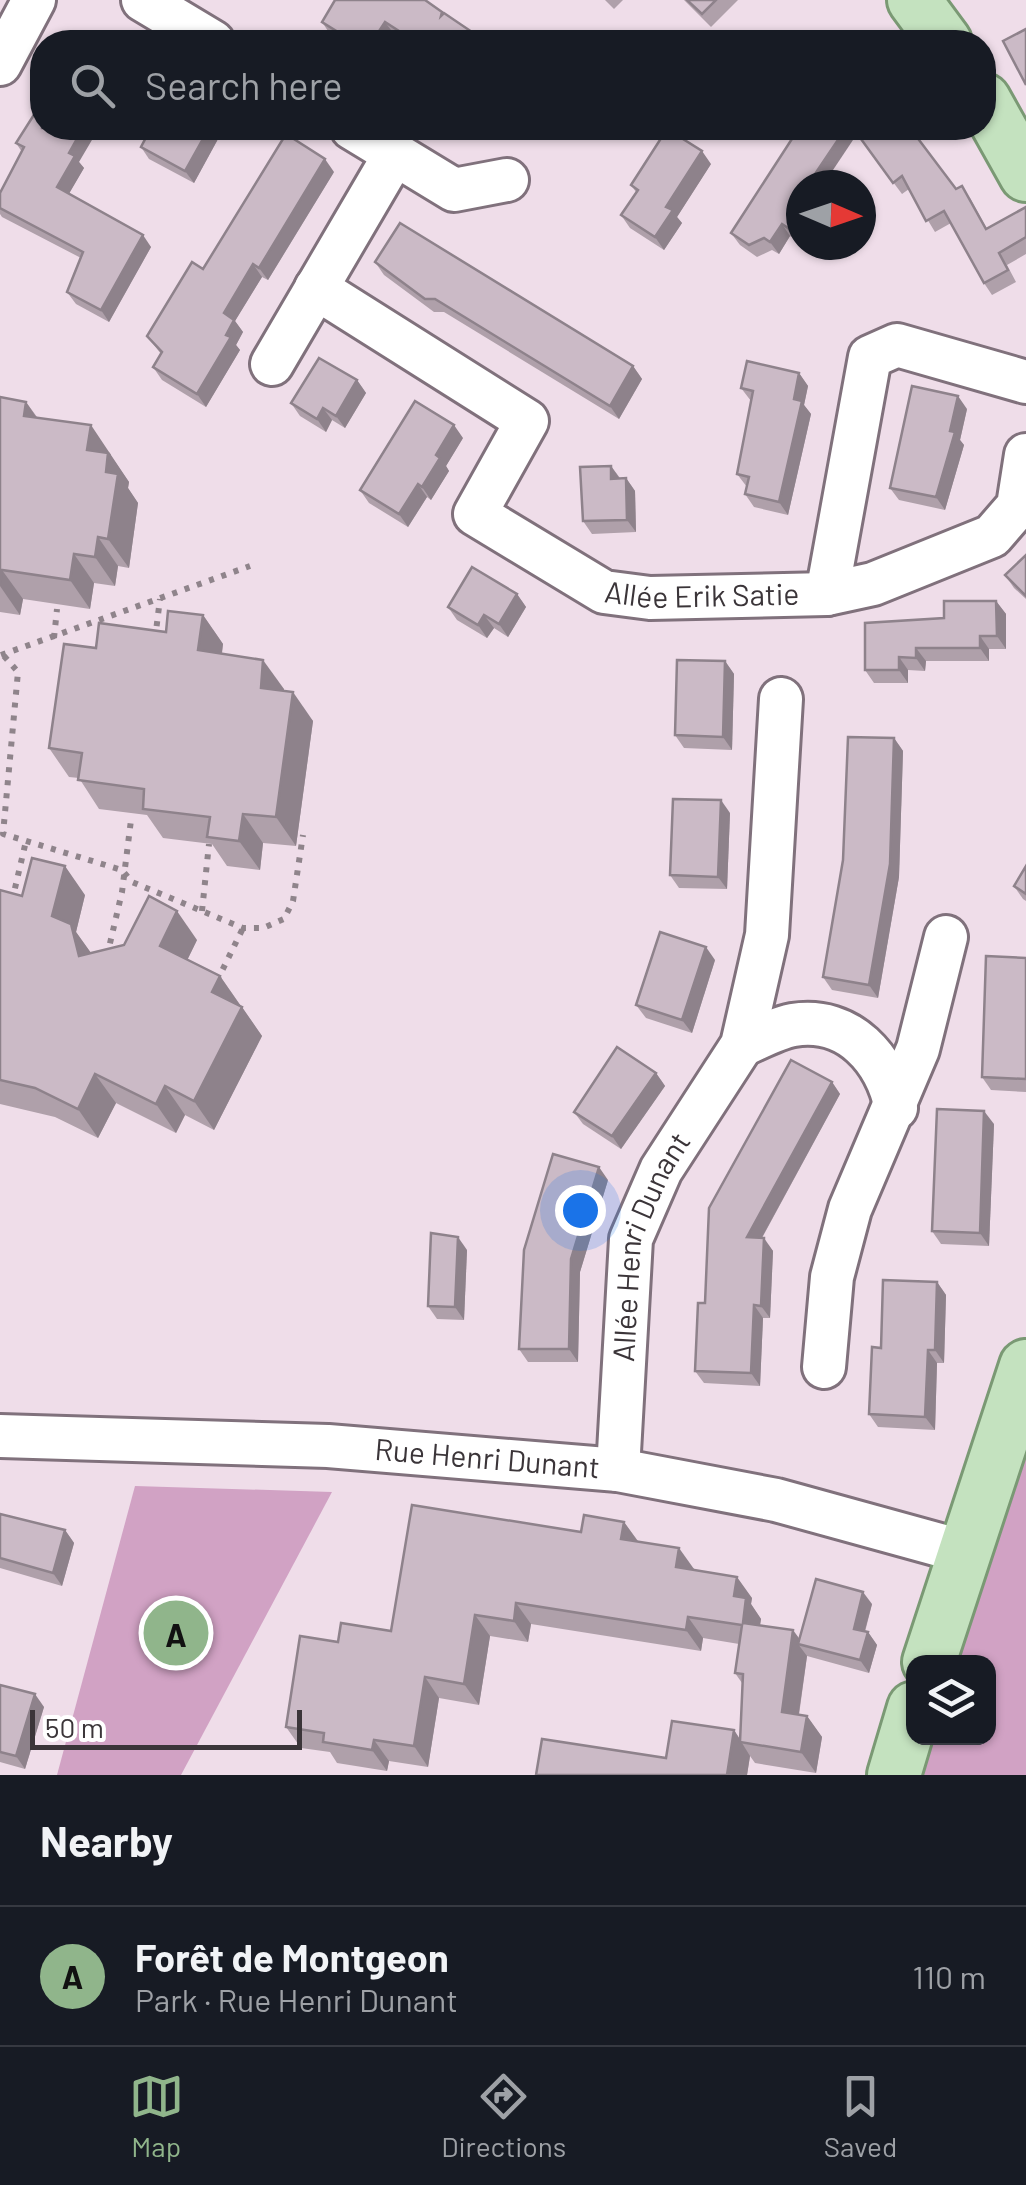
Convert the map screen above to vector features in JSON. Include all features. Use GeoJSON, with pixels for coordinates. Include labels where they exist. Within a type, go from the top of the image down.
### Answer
{"type":"FeatureCollection","features":[{"type":"Feature","properties":{"kind":"main road"},"geometry":{"type":"LineString","coordinates":[[914,0],[936,30]]}},
{"type":"Feature","properties":{"kind":"main road"},"geometry":{"type":"LineString","coordinates":[[996,121],[1026,175]]}},
{"type":"Feature","properties":{"kind":"main road"},"geometry":{"type":"LineString","coordinates":[[930,1655],[1026,1366]]}},
{"type":"Feature","properties":{"kind":"main road"},"geometry":{"type":"LineString","coordinates":[[894,1775],[906,1735]]}},
{"type":"Feature","properties":{"kind":"street"},"geometry":{"type":"LineString","coordinates":[[0,64],[34,0]]}},
{"type":"Feature","properties":{"kind":"street"},"geometry":{"type":"LineString","coordinates":[[144,0],[193,30]]}},
{"type":"Feature","properties":{"kind":"street"},"geometry":{"type":"LineString","coordinates":[[372,140],[454,190],[507,180]]}},
{"type":"Feature","properties":{"kind":"street"},"geometry":{"type":"LineString","coordinates":[[272,364],[395,154]]}},
{"type":"Feature","properties":{"kind":"street","name":"Allée Erik Satie"},"geometry":{"type":"LineString","coordinates":[[316,288],[527,421],[475,514],[604,592],[650,598],[827,594],[874,584],[992,536],[1018,506],[1026,455]]}},
{"type":"Feature","properties":{"kind":"street","name":"Allée Erik Satie"},"geometry":{"type":"LineString","coordinates":[[827,594],[870,357],[897,346],[1018,376],[1026,382]]}},
{"type":"Feature","properties":{"kind":"street","name":"Allée Henri Dunant"},"geometry":{"type":"LineString","coordinates":[[618,1470],[630,1239],[661,1170],[742,1045],[767,935],[781,699]]}},
{"type":"Feature","properties":{"kind":"street"},"geometry":{"type":"LineString","coordinates":[[824,1366],[832,1277],[850,1209],[918,1049],[946,937]]}},
{"type":"Feature","properties":{"kind":"street"},"geometry":{"type":"LineString","coordinates":[[742,1045],[796,1024],[846,1035],[872,1050],[890,1078],[896,1108]]}},
{"type":"Feature","properties":{"kind":"street","name":"Rue Henri Dunant"},"geometry":{"type":"LineString","coordinates":[[0,1436],[328,1446],[618,1470],[776,1500],[965,1552]]}},
{"type":"Feature","properties":{"kind":"path"},"geometry":{"type":"LineString","coordinates":[[250,566],[2,655],[18,672],[1,834],[122,870],[132,882],[243,928],[263,928],[284,919],[293,901],[302,834]]}},
{"type":"Feature","properties":{"kind":"path"},"geometry":{"type":"LineString","coordinates":[[154,650],[160,599]]}},
{"type":"Feature","properties":{"kind":"path"},"geometry":{"type":"LineString","coordinates":[[54,638],[57,609]]}},
{"type":"Feature","properties":{"kind":"path"},"geometry":{"type":"LineString","coordinates":[[105,962],[122,892],[131,820]]}},
{"type":"Feature","properties":{"kind":"path"},"geometry":{"type":"LineString","coordinates":[[10,907],[26,841]]}},
{"type":"Feature","properties":{"kind":"path"},"geometry":{"type":"LineString","coordinates":[[202,911],[209,844]]}},
{"type":"Feature","properties":{"kind":"path"},"geometry":{"type":"LineString","coordinates":[[216,985],[243,928]]}},
{"type":"Feature","properties":{"kind":"shaded area"},"geometry":{"type":"Polygon","coordinates":[[[1026,1455],[1026,1775],[921,1775],[931,1745],[996,1745],[996,1655],[960,1655],[1026,1455]]]}},
{"type":"Feature","properties":{"kind":"shaded area"},"geometry":{"type":"Polygon","coordinates":[[[135,1486],[332,1492],[181,1775],[57,1775],[135,1486]]]}},
{"type":"Feature","properties":{"kind":"building"},"geometry":{"type":"Polygon","coordinates":[[[335,0],[425,0],[442,12],[441,16],[444,13],[469,30],[397,30],[385,22],[380,30],[335,30],[322,22],[335,0]]]}},
{"type":"Feature","properties":{"kind":"building"},"geometry":{"type":"Polygon","coordinates":[[[687,0],[716,0],[702,14],[687,0]]]}},
{"type":"Feature","properties":{"kind":"building"},"geometry":{"type":"Polygon","coordinates":[[[1026,29],[1026,85],[1003,41],[1026,29]]]}},
{"type":"Feature","properties":{"kind":"building"},"geometry":{"type":"Polygon","coordinates":[[[30,121],[30,140],[76,140],[69,153],[75,156],[57,187],[143,235],[101,310],[67,292],[83,252],[0,208],[0,193],[24,147],[16,143],[30,121]]]}},
{"type":"Feature","properties":{"kind":"building"},"geometry":{"type":"Polygon","coordinates":[[[145,140],[202,140],[185,171],[141,147],[145,140]]]}},
{"type":"Feature","properties":{"kind":"building"},"geometry":{"type":"Polygon","coordinates":[[[282,140],[295,140],[325,159],[259,268],[253,264],[224,313],[234,320],[226,335],[231,337],[197,394],[153,367],[162,352],[147,336],[192,262],[203,269],[282,140]]]}},
{"type":"Feature","properties":{"kind":"building"},"geometry":{"type":"Polygon","coordinates":[[[660,140],[684,140],[702,151],[666,207],[673,210],[655,237],[621,215],[638,190],[631,185],[660,140]]]}},
{"type":"Feature","properties":{"kind":"building"},"geometry":{"type":"Polygon","coordinates":[[[791,140],[838,140],[818,170],[786,170],[786,227],[782,224],[770,242],[764,238],[749,245],[731,233],[791,140]]]}},
{"type":"Feature","properties":{"kind":"building"},"geometry":{"type":"Polygon","coordinates":[[[862,140],[919,140],[956,189],[962,186],[986,229],[1026,207],[1026,237],[999,253],[1008,270],[984,283],[944,211],[926,221],[902,176],[893,183],[862,140]]]}},
{"type":"Feature","properties":{"kind":"building"},"geometry":{"type":"Polygon","coordinates":[[[400,223],[633,366],[610,406],[435,299],[425,299],[375,262],[400,223]]]}},
{"type":"Feature","properties":{"kind":"building"},"geometry":{"type":"Polygon","coordinates":[[[319,358],[357,380],[336,416],[323,408],[317,419],[291,403],[319,358]]]}},
{"type":"Feature","properties":{"kind":"building"},"geometry":{"type":"Polygon","coordinates":[[[747,361],[799,373],[794,399],[802,401],[779,502],[745,494],[749,477],[737,474],[753,391],[741,388],[747,361]]]}},
{"type":"Feature","properties":{"kind":"building"},"geometry":{"type":"Polygon","coordinates":[[[912,386],[958,396],[950,431],[955,432],[936,497],[890,488],[912,386]]]}},
{"type":"Feature","properties":{"kind":"building"},"geometry":{"type":"Polygon","coordinates":[[[0,397],[26,402],[24,416],[91,425],[87,450],[108,453],[106,472],[118,474],[108,539],[98,537],[95,557],[74,554],[70,580],[2,570],[0,585],[0,397]]]}},
{"type":"Feature","properties":{"kind":"building"},"geometry":{"type":"Polygon","coordinates":[[[415,401],[454,425],[436,455],[440,458],[399,514],[360,490],[415,401]]]}},
{"type":"Feature","properties":{"kind":"building"},"geometry":{"type":"Polygon","coordinates":[[[611,466],[611,479],[626,478],[627,520],[583,521],[580,467],[611,466]]]}},
{"type":"Feature","properties":{"kind":"building"},"geometry":{"type":"Polygon","coordinates":[[[1026,555],[1026,596],[1005,575],[1026,555]]]}},
{"type":"Feature","properties":{"kind":"building"},"geometry":{"type":"Polygon","coordinates":[[[472,567],[517,594],[499,624],[484,615],[478,625],[448,607],[472,567]]]}},
{"type":"Feature","properties":{"kind":"building"},"geometry":{"type":"Polygon","coordinates":[[[944,601],[996,601],[997,636],[980,636],[980,648],[916,648],[916,658],[899,657],[899,670],[865,670],[865,623],[944,618],[944,601]]]}},
{"type":"Feature","properties":{"kind":"building"},"geometry":{"type":"Polygon","coordinates":[[[168,611],[203,615],[198,650],[263,660],[261,688],[293,692],[276,817],[243,814],[239,841],[207,837],[210,817],[143,809],[144,789],[78,780],[82,753],[49,748],[64,644],[96,648],[99,623],[166,632],[168,611]]]}},
{"type":"Feature","properties":{"kind":"building"},"geometry":{"type":"Polygon","coordinates":[[[677,660],[725,661],[723,737],[675,735],[677,660]]]}},
{"type":"Feature","properties":{"kind":"building"},"geometry":{"type":"Polygon","coordinates":[[[848,737],[894,738],[890,864],[869,985],[823,977],[843,860],[848,737]]]}},
{"type":"Feature","properties":{"kind":"building"},"geometry":{"type":"Polygon","coordinates":[[[673,799],[721,800],[718,877],[670,875],[673,799]]]}},
{"type":"Feature","properties":{"kind":"building"},"geometry":{"type":"Polygon","coordinates":[[[32,858],[65,866],[52,916],[71,924],[79,956],[124,945],[149,896],[177,911],[160,946],[220,976],[212,992],[242,1007],[194,1101],[165,1086],[156,1104],[95,1074],[78,1109],[35,1088],[0,1080],[0,890],[22,896],[32,858]]]}},
{"type":"Feature","properties":{"kind":"building"},"geometry":{"type":"Polygon","coordinates":[[[1026,866],[1026,894],[1014,886],[1026,866]]]}},
{"type":"Feature","properties":{"kind":"building"},"geometry":{"type":"Polygon","coordinates":[[[660,932],[706,947],[682,1020],[636,1005],[660,932]]]}},
{"type":"Feature","properties":{"kind":"building"},"geometry":{"type":"Polygon","coordinates":[[[986,956],[1026,958],[1026,1079],[982,1077],[986,956]]]}},
{"type":"Feature","properties":{"kind":"building"},"geometry":{"type":"Polygon","coordinates":[[[617,1047],[656,1073],[612,1136],[574,1112],[617,1047]]]}},
{"type":"Feature","properties":{"kind":"building"},"geometry":{"type":"Polygon","coordinates":[[[791,1060],[832,1082],[747,1237],[764,1238],[761,1306],[754,1305],[751,1373],[695,1371],[698,1303],[705,1303],[709,1208],[791,1060]]]}},
{"type":"Feature","properties":{"kind":"building"},"geometry":{"type":"Polygon","coordinates":[[[937,1109],[984,1111],[980,1233],[932,1231],[937,1109]]]}},
{"type":"Feature","properties":{"kind":"building"},"geometry":{"type":"Polygon","coordinates":[[[553,1154],[599,1167],[571,1259],[569,1349],[519,1349],[524,1250],[553,1154]]]}},
{"type":"Feature","properties":{"kind":"building"},"geometry":{"type":"Polygon","coordinates":[[[431,1233],[458,1237],[455,1307],[428,1306],[431,1233]]]}},
{"type":"Feature","properties":{"kind":"building"},"geometry":{"type":"Polygon","coordinates":[[[883,1280],[937,1282],[935,1350],[928,1350],[925,1417],[869,1414],[872,1347],[881,1348],[883,1280]]]}},
{"type":"Feature","properties":{"kind":"building"},"geometry":{"type":"Polygon","coordinates":[[[412,1505],[581,1532],[584,1515],[624,1522],[621,1539],[679,1548],[676,1567],[737,1577],[734,1596],[746,1598],[743,1623],[793,1630],[782,1712],[807,1716],[801,1752],[740,1742],[743,1674],[735,1673],[742,1625],[688,1617],[686,1630],[516,1603],[514,1621],[475,1615],[464,1684],[425,1677],[414,1746],[374,1740],[372,1750],[323,1742],[324,1733],[286,1727],[300,1636],[338,1642],[341,1623],[391,1631],[412,1505]]]}},
{"type":"Feature","properties":{"kind":"building"},"geometry":{"type":"Polygon","coordinates":[[[0,1514],[65,1530],[53,1573],[0,1558],[0,1514]]]}},
{"type":"Feature","properties":{"kind":"building"},"geometry":{"type":"Polygon","coordinates":[[[816,1579],[863,1592],[854,1629],[868,1632],[860,1660],[798,1644],[816,1579]]]}},
{"type":"Feature","properties":{"kind":"building"},"geometry":{"type":"Polygon","coordinates":[[[0,1685],[35,1694],[16,1756],[0,1752],[0,1685]]]}},
{"type":"Feature","properties":{"kind":"building"},"geometry":{"type":"Polygon","coordinates":[[[672,1721],[734,1730],[727,1775],[536,1775],[542,1739],[666,1758],[672,1721]]]}},
{"type":"Feature","properties":{"kind":"place","name":"Forêt de Montgeon"},"geometry":{"type":"Point","coordinates":[176,1633]}}]}
